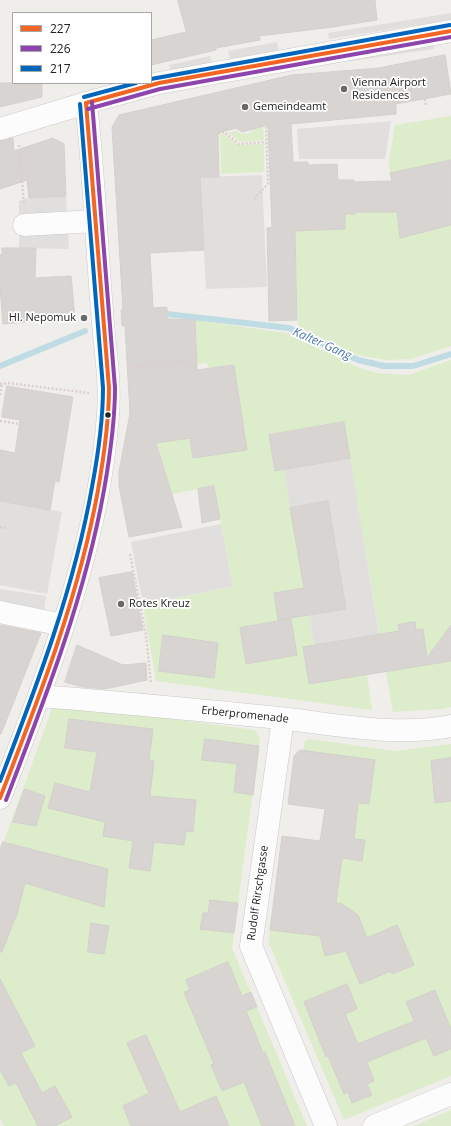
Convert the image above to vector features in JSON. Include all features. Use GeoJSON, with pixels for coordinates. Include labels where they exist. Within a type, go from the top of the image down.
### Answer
{"type":"FeatureCollection","features":[{"type":"Feature","properties":{"kind":"street"},"geometry":{"type":"LineString","coordinates":[[8,127],[86,103],[159,84],[448,31]]}},
{"type":"Feature","properties":{"kind":"street"},"geometry":{"type":"LineString","coordinates":[[0,798],[39,696],[76,584],[95,506],[103,458],[109,396],[108,368],[86,103]]}},
{"type":"Feature","properties":{"kind":"street"},"geometry":{"type":"LineString","coordinates":[[24,225],[95,221]]}},
{"type":"Feature","properties":{"kind":"street"},"geometry":{"type":"LineString","coordinates":[[0,612],[63,625]]}},
{"type":"Feature","properties":{"kind":"street","name":"Erberpromenade"},"geometry":{"type":"LineString","coordinates":[[39,696],[149,704],[394,730],[434,729],[451,726]]}},
{"type":"Feature","properties":{"kind":"street","name":"Rudolf Rirschgasse"},"geometry":{"type":"LineString","coordinates":[[283,719],[251,946],[326,1126]]}},
{"type":"Feature","properties":{"kind":"street"},"geometry":{"type":"LineString","coordinates":[[374,1126],[451,1094]]}},
{"type":"Feature","properties":{"kind":"path"},"geometry":{"type":"LineString","coordinates":[[425,99],[426,106]]}},
{"type":"Feature","properties":{"kind":"path"},"geometry":{"type":"LineString","coordinates":[[254,199],[268,184],[266,118]]}},
{"type":"Feature","properties":{"kind":"path"},"geometry":{"type":"LineString","coordinates":[[8,127],[24,199],[24,225]]}},
{"type":"Feature","properties":{"kind":"path"},"geometry":{"type":"LineString","coordinates":[[218,132],[224,132],[239,144],[266,142]]}},
{"type":"Feature","properties":{"kind":"path"},"geometry":{"type":"LineString","coordinates":[[108,368],[128,368],[190,360],[192,374]]}},
{"type":"Feature","properties":{"kind":"path"},"geometry":{"type":"LineString","coordinates":[[0,395],[1,383],[109,396]]}},
{"type":"Feature","properties":{"kind":"path"},"geometry":{"type":"LineString","coordinates":[[0,421],[19,424]]}},
{"type":"Feature","properties":{"kind":"path"},"geometry":{"type":"LineString","coordinates":[[0,526],[6,528]]}},
{"type":"Feature","properties":{"kind":"path"},"geometry":{"type":"LineString","coordinates":[[130,554],[146,635],[151,672],[152,680],[149,704]]}},
{"type":"Feature","properties":{"kind":"green space"},"geometry":{"type":"Polygon","coordinates":[[[451,116],[451,346],[411,359],[386,360],[357,355],[298,327],[295,228],[315,230],[345,229],[345,214],[355,214],[355,212],[394,212],[389,161],[395,125],[451,116]]]}},
{"type":"Feature","properties":{"kind":"green space"},"geometry":{"type":"Polygon","coordinates":[[[263,124],[264,140],[240,142],[228,133],[235,131],[242,134],[251,133],[254,127],[263,124]]]}},
{"type":"Feature","properties":{"kind":"green space"},"geometry":{"type":"Polygon","coordinates":[[[220,134],[224,134],[238,145],[264,144],[264,172],[221,174],[220,134]]]}},
{"type":"Feature","properties":{"kind":"green space"},"geometry":{"type":"Polygon","coordinates":[[[195,320],[286,333],[360,368],[378,373],[408,375],[451,360],[451,707],[443,709],[393,712],[343,422],[269,435],[275,470],[284,469],[314,645],[309,684],[367,674],[372,710],[156,681],[143,605],[233,586],[214,486],[172,494],[147,411],[183,383],[193,458],[247,449],[234,365],[208,368],[207,363],[197,364],[195,320]]]}},
{"type":"Feature","properties":{"kind":"green space"},"geometry":{"type":"Polygon","coordinates":[[[54,703],[255,730],[260,738],[232,948],[307,1126],[4,1126],[0,1118],[0,852],[54,703]]]}},
{"type":"Feature","properties":{"kind":"green space"},"geometry":{"type":"Polygon","coordinates":[[[310,739],[395,751],[451,744],[451,1076],[344,1120],[269,944],[270,930],[336,903],[349,806],[303,751],[305,741],[310,739]]]}},
{"type":"Feature","properties":{"kind":"green space"},"geometry":{"type":"Polygon","coordinates":[[[451,1110],[451,1126],[414,1126],[451,1110]]]}},
{"type":"Feature","properties":{"kind":"shaded area"},"geometry":{"type":"Polygon","coordinates":[[[451,13],[451,20],[329,39],[328,33],[451,13]]]}},
{"type":"Feature","properties":{"kind":"shaded area"},"geometry":{"type":"Polygon","coordinates":[[[277,42],[279,50],[230,59],[228,51],[277,42]]]}},
{"type":"Feature","properties":{"kind":"shaded area"},"geometry":{"type":"Polygon","coordinates":[[[433,42],[434,49],[351,61],[350,54],[433,42]]]}},
{"type":"Feature","properties":{"kind":"shaded area"},"geometry":{"type":"Polygon","coordinates":[[[210,56],[212,62],[171,71],[169,65],[210,56]]]}},
{"type":"Feature","properties":{"kind":"shaded area"},"geometry":{"type":"Polygon","coordinates":[[[391,121],[385,159],[299,159],[297,129],[391,121]]]}},
{"type":"Feature","properties":{"kind":"shaded area"},"geometry":{"type":"Polygon","coordinates":[[[262,175],[267,287],[206,289],[200,177],[262,175]]]}},
{"type":"Feature","properties":{"kind":"shaded area"},"geometry":{"type":"Polygon","coordinates":[[[66,196],[69,249],[19,248],[19,201],[29,198],[66,196]]]}},
{"type":"Feature","properties":{"kind":"shaded area"},"geometry":{"type":"Polygon","coordinates":[[[350,458],[379,634],[314,645],[309,615],[346,609],[337,554],[328,502],[290,508],[284,469],[350,458]]]}},
{"type":"Feature","properties":{"kind":"shaded area"},"geometry":{"type":"Polygon","coordinates":[[[0,501],[62,512],[47,594],[0,585],[0,501]]]}},
{"type":"Feature","properties":{"kind":"shaded area"},"geometry":{"type":"Polygon","coordinates":[[[221,524],[233,586],[143,605],[131,542],[221,524]]]}},
{"type":"Feature","properties":{"kind":"shaded area"},"geometry":{"type":"Polygon","coordinates":[[[0,589],[46,596],[44,611],[0,604],[0,589]]]}},
{"type":"Feature","properties":{"kind":"building"},"geometry":{"type":"Polygon","coordinates":[[[178,0],[375,0],[377,20],[259,36],[260,40],[216,48],[216,50],[152,65],[152,40],[186,32],[178,0]]]}},
{"type":"Feature","properties":{"kind":"building"},"geometry":{"type":"Polygon","coordinates":[[[445,55],[451,94],[396,104],[396,114],[291,124],[293,162],[308,162],[308,165],[337,164],[338,180],[354,180],[354,182],[392,181],[390,173],[451,160],[451,225],[400,238],[397,212],[355,212],[356,214],[345,214],[345,229],[295,231],[297,320],[269,321],[267,228],[272,227],[268,125],[242,132],[236,128],[218,133],[219,177],[200,177],[204,250],[150,253],[153,308],[167,307],[167,319],[195,320],[197,370],[234,365],[247,450],[193,458],[190,438],[156,443],[182,527],[129,537],[119,486],[119,472],[130,413],[125,326],[122,326],[121,310],[123,310],[112,127],[119,115],[292,75],[379,68],[445,55]]]}},
{"type":"Feature","properties":{"kind":"building"},"geometry":{"type":"Polygon","coordinates":[[[0,83],[42,84],[42,97],[0,107],[0,83]]]}},
{"type":"Feature","properties":{"kind":"building"},"geometry":{"type":"Polygon","coordinates":[[[13,138],[14,151],[53,138],[64,144],[66,196],[29,198],[27,180],[0,189],[0,141],[13,138]]]}},
{"type":"Feature","properties":{"kind":"building"},"geometry":{"type":"Polygon","coordinates":[[[2,248],[36,248],[35,278],[71,276],[75,318],[3,324],[0,288],[0,255],[2,254],[2,248]]]}},
{"type":"Feature","properties":{"kind":"building"},"geometry":{"type":"Polygon","coordinates":[[[7,386],[73,397],[59,482],[55,481],[50,510],[0,501],[0,450],[15,453],[20,420],[2,417],[7,386]]]}},
{"type":"Feature","properties":{"kind":"building"},"geometry":{"type":"Polygon","coordinates":[[[344,422],[350,458],[275,471],[269,435],[344,422]]]}},
{"type":"Feature","properties":{"kind":"building"},"geometry":{"type":"Polygon","coordinates":[[[214,486],[220,519],[202,523],[198,489],[214,486]]]}},
{"type":"Feature","properties":{"kind":"building"},"geometry":{"type":"Polygon","coordinates":[[[328,501],[346,609],[278,620],[274,593],[304,588],[290,508],[328,501]]]}},
{"type":"Feature","properties":{"kind":"building","name":"Rotes Kreuz"},"geometry":{"type":"Polygon","coordinates":[[[132,572],[143,630],[111,636],[99,578],[132,572]]]}},
{"type":"Feature","properties":{"kind":"building"},"geometry":{"type":"Polygon","coordinates":[[[291,619],[297,655],[246,664],[240,628],[291,619]]]}},
{"type":"Feature","properties":{"kind":"building"},"geometry":{"type":"Polygon","coordinates":[[[415,622],[416,630],[423,629],[427,658],[451,625],[451,661],[309,684],[303,647],[399,631],[398,625],[415,622]]]}},
{"type":"Feature","properties":{"kind":"building"},"geometry":{"type":"Polygon","coordinates":[[[0,625],[41,633],[1,734],[0,734],[0,625]]]}},
{"type":"Feature","properties":{"kind":"building"},"geometry":{"type":"Polygon","coordinates":[[[163,635],[218,643],[214,678],[159,671],[163,635]]]}},
{"type":"Feature","properties":{"kind":"building"},"geometry":{"type":"Polygon","coordinates":[[[77,645],[123,665],[146,663],[147,680],[105,689],[82,687],[65,682],[77,645]]]}},
{"type":"Feature","properties":{"kind":"building"},"geometry":{"type":"Polygon","coordinates":[[[69,719],[153,729],[149,760],[154,761],[150,796],[196,800],[193,832],[186,831],[184,845],[154,842],[150,871],[129,868],[133,841],[103,836],[105,822],[48,808],[55,783],[90,792],[97,752],[65,748],[69,719]]]}},
{"type":"Feature","properties":{"kind":"building"},"geometry":{"type":"Polygon","coordinates":[[[205,739],[259,746],[253,795],[234,792],[237,764],[202,760],[205,739]]]}},
{"type":"Feature","properties":{"kind":"building"},"geometry":{"type":"Polygon","coordinates":[[[300,750],[375,760],[369,804],[358,803],[354,839],[365,840],[362,861],[342,858],[336,903],[342,904],[358,915],[367,938],[397,925],[414,965],[392,974],[391,971],[360,984],[346,951],[325,956],[320,936],[270,930],[282,836],[320,841],[325,809],[288,804],[294,756],[300,750]]]}},
{"type":"Feature","properties":{"kind":"building"},"geometry":{"type":"Polygon","coordinates":[[[451,758],[451,801],[435,803],[431,761],[451,758]]]}},
{"type":"Feature","properties":{"kind":"building"},"geometry":{"type":"Polygon","coordinates":[[[25,789],[45,796],[36,826],[13,822],[25,789]]]}},
{"type":"Feature","properties":{"kind":"building"},"geometry":{"type":"Polygon","coordinates":[[[3,842],[108,869],[104,907],[25,883],[16,918],[2,952],[0,952],[0,850],[3,842]]]}},
{"type":"Feature","properties":{"kind":"building"},"geometry":{"type":"Polygon","coordinates":[[[210,900],[238,903],[234,933],[200,929],[203,913],[208,913],[210,900]]]}},
{"type":"Feature","properties":{"kind":"building"},"geometry":{"type":"Polygon","coordinates":[[[91,923],[109,926],[104,954],[88,952],[91,923]]]}},
{"type":"Feature","properties":{"kind":"building"},"geometry":{"type":"Polygon","coordinates":[[[228,962],[242,996],[251,992],[257,1007],[246,1011],[263,1053],[265,1052],[295,1126],[262,1126],[244,1082],[222,1091],[211,1065],[214,1064],[184,992],[190,990],[186,980],[228,962]]]}},
{"type":"Feature","properties":{"kind":"building"},"geometry":{"type":"Polygon","coordinates":[[[0,979],[35,1046],[21,1053],[42,1093],[55,1086],[72,1117],[55,1126],[38,1126],[16,1083],[9,1086],[0,1070],[0,979]]]}},
{"type":"Feature","properties":{"kind":"building"},"geometry":{"type":"Polygon","coordinates":[[[347,984],[357,1009],[345,1014],[358,1044],[414,1021],[406,1002],[435,990],[451,1029],[451,1049],[434,1056],[426,1038],[367,1062],[374,1081],[367,1084],[372,1095],[352,1103],[348,1092],[344,1094],[328,1056],[326,1057],[304,1002],[347,984]]]}},
{"type":"Feature","properties":{"kind":"building"},"geometry":{"type":"Polygon","coordinates":[[[146,1035],[180,1112],[216,1096],[229,1126],[131,1126],[123,1106],[149,1093],[127,1043],[146,1035]]]}},
{"type":"Feature","properties":{"kind":"waterway","name":"Kalter Gang"},"geometry":{"type":"LineString","coordinates":[[167,314],[289,328],[358,360],[384,366],[413,366],[451,354]]}},
{"type":"Feature","properties":{"kind":"waterway","name":"Kalter Gang"},"geometry":{"type":"LineString","coordinates":[[0,366],[85,331]]}},
{"type":"Feature","properties":{"kind":"transit line","name":"217"},"geometry":{"type":"LineString","coordinates":[[152,79],[450,25]]}},
{"type":"Feature","properties":{"kind":"transit line","name":"227"},"geometry":{"type":"LineString","coordinates":[[86,103],[159,83],[451,31]]}},
{"type":"Feature","properties":{"kind":"transit line","name":"226"},"geometry":{"type":"LineString","coordinates":[[88,109],[160,89],[451,37]]}},
{"type":"Feature","properties":{"kind":"transit line","name":"217"},"geometry":{"type":"LineString","coordinates":[[84,97],[132,84]]}},
{"type":"Feature","properties":{"kind":"transit line","name":"226"},"geometry":{"type":"LineString","coordinates":[[6,800],[49,686],[75,608],[96,530],[112,439],[115,388],[92,102]]}},
{"type":"Feature","properties":{"kind":"transit line","name":"227"},"geometry":{"type":"LineString","coordinates":[[0,798],[43,685],[69,608],[90,530],[106,439],[109,388],[86,103]]}},
{"type":"Feature","properties":{"kind":"transit line","name":"217"},"geometry":{"type":"LineString","coordinates":[[0,781],[41,673],[65,600],[84,525],[100,438],[103,388],[80,104]]}},
{"type":"Feature","properties":{"kind":"place","name":"Vienna Airport Residences"},"geometry":{"type":"Point","coordinates":[344,89]}},
{"type":"Feature","properties":{"kind":"place","name":"Gemeindeamt"},"geometry":{"type":"Point","coordinates":[245,107]}},
{"type":"Feature","properties":{"kind":"place","name":"Hl. Nepomuk"},"geometry":{"type":"Point","coordinates":[84,318]}},
{"type":"Feature","properties":{"kind":"place","name":"Rotes Kreuz"},"geometry":{"type":"Point","coordinates":[121,604]}}]}
